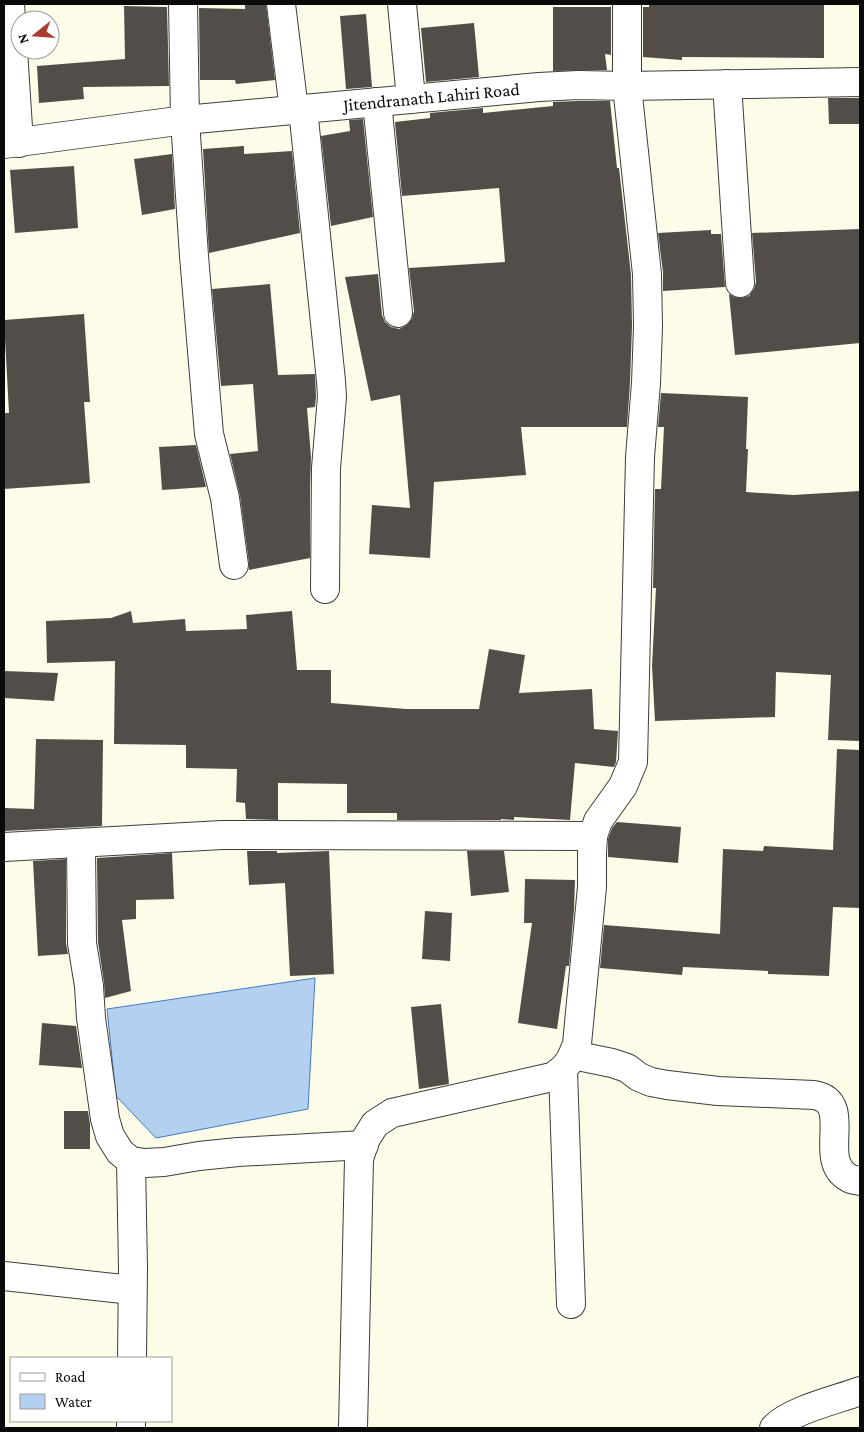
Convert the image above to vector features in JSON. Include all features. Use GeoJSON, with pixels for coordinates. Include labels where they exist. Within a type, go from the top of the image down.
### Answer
{"type":"FeatureCollection","features":[{"type":"Feature","properties":{"kind":"street"},"geometry":{"type":"LineString","coordinates":[[10,4],[11,144]]}},
{"type":"Feature","properties":{"kind":"street"},"geometry":{"type":"LineString","coordinates":[[183,4],[185,120],[209,434],[225,498],[234,565]]}},
{"type":"Feature","properties":{"kind":"street"},"geometry":{"type":"LineString","coordinates":[[281,4],[298,109],[332,389],[326,468],[325,589]]}},
{"type":"Feature","properties":{"kind":"street"},"geometry":{"type":"LineString","coordinates":[[402,4],[411,99]]}},
{"type":"Feature","properties":{"kind":"street"},"geometry":{"type":"LineString","coordinates":[[353,1428],[359,1159],[365,1140],[375,1124],[392,1113],[552,1076],[568,1063],[577,1044],[592,887],[594,836],[598,821],[623,786],[633,762],[640,457],[648,326],[646,274],[627,86],[627,4]]}},
{"type":"Feature","properties":{"kind":"street","name":"Jitendranath Lahiri Road"},"geometry":{"type":"LineString","coordinates":[[11,144],[185,120],[539,87],[860,82]]}},
{"type":"Feature","properties":{"kind":"street"},"geometry":{"type":"LineString","coordinates":[[726,84],[740,283]]}},
{"type":"Feature","properties":{"kind":"street"},"geometry":{"type":"LineString","coordinates":[[377,102],[398,313]]}},
{"type":"Feature","properties":{"kind":"street"},"geometry":{"type":"LineString","coordinates":[[4,847],[222,835],[594,836]]}},
{"type":"Feature","properties":{"kind":"street"},"geometry":{"type":"LineString","coordinates":[[81,843],[82,943],[105,1119],[110,1136],[120,1152],[131,1161],[146,1164],[238,1152],[364,1145]]}},
{"type":"Feature","properties":{"kind":"street"},"geometry":{"type":"LineString","coordinates":[[568,1063],[612,1063],[627,1068],[639,1077],[666,1085],[718,1091],[824,1096],[830,1102],[834,1116],[834,1150],[837,1165],[841,1172],[849,1179],[860,1181]]}},
{"type":"Feature","properties":{"kind":"street"},"geometry":{"type":"LineString","coordinates":[[568,1063],[570,1304]]}},
{"type":"Feature","properties":{"kind":"street"},"geometry":{"type":"LineString","coordinates":[[131,1161],[132,1357]]}},
{"type":"Feature","properties":{"kind":"street"},"geometry":{"type":"LineString","coordinates":[[4,1276],[132,1290]]}},
{"type":"Feature","properties":{"kind":"street"},"geometry":{"type":"LineString","coordinates":[[774,1428],[781,1421],[808,1409],[860,1392]]}},
{"type":"Feature","properties":{"kind":"water"},"geometry":{"type":"Polygon","coordinates":[[[315,978],[308,1109],[156,1138],[116,1096],[107,1009],[315,978]]]}},
{"type":"Feature","properties":{"kind":"building"},"geometry":{"type":"Polygon","coordinates":[[[245,4],[266,4],[275,80],[236,84],[235,80],[200,80],[199,8],[245,9],[245,4]]]}},
{"type":"Feature","properties":{"kind":"building"},"geometry":{"type":"Polygon","coordinates":[[[649,4],[824,4],[824,58],[682,57],[682,60],[643,57],[643,7],[649,7],[649,4]]]}},
{"type":"Feature","properties":{"kind":"building"},"geometry":{"type":"Polygon","coordinates":[[[124,6],[167,7],[169,86],[83,87],[84,99],[39,103],[37,66],[125,59],[124,6]]]}},
{"type":"Feature","properties":{"kind":"building"},"geometry":{"type":"Polygon","coordinates":[[[553,7],[611,7],[611,55],[605,54],[607,70],[553,71],[553,7]]]}},
{"type":"Feature","properties":{"kind":"building"},"geometry":{"type":"Polygon","coordinates":[[[366,14],[372,87],[346,89],[340,16],[366,14]]]}},
{"type":"Feature","properties":{"kind":"building"},"geometry":{"type":"Polygon","coordinates":[[[474,23],[479,77],[426,82],[421,28],[474,23]]]}},
{"type":"Feature","properties":{"kind":"building"},"geometry":{"type":"Polygon","coordinates":[[[828,98],[860,98],[860,124],[829,124],[828,98]]]}},
{"type":"Feature","properties":{"kind":"building"},"geometry":{"type":"Polygon","coordinates":[[[610,101],[631,275],[632,326],[627,427],[521,427],[526,475],[434,482],[430,558],[369,554],[372,505],[410,508],[400,395],[371,401],[345,277],[378,274],[382,315],[385,322],[391,327],[399,329],[407,325],[412,319],[414,311],[409,268],[505,262],[499,188],[402,196],[395,122],[430,118],[430,113],[483,108],[483,113],[553,106],[553,102],[610,101]]]}},
{"type":"Feature","properties":{"kind":"building"},"geometry":{"type":"Polygon","coordinates":[[[363,119],[373,217],[331,226],[321,136],[350,131],[349,120],[363,119]]]}},
{"type":"Feature","properties":{"kind":"building"},"geometry":{"type":"Polygon","coordinates":[[[244,146],[244,154],[292,151],[300,233],[209,253],[203,149],[244,146]]]}},
{"type":"Feature","properties":{"kind":"building"},"geometry":{"type":"Polygon","coordinates":[[[172,154],[175,209],[142,215],[134,159],[172,154]]]}},
{"type":"Feature","properties":{"kind":"building"},"geometry":{"type":"Polygon","coordinates":[[[74,166],[78,228],[15,233],[10,170],[74,166]]]}},
{"type":"Feature","properties":{"kind":"building"},"geometry":{"type":"Polygon","coordinates":[[[860,229],[860,343],[735,355],[729,294],[742,298],[749,296],[754,289],[756,282],[752,233],[860,229]]]}},
{"type":"Feature","properties":{"kind":"building"},"geometry":{"type":"Polygon","coordinates":[[[711,230],[711,234],[721,234],[725,287],[663,291],[663,272],[658,233],[711,230]]]}},
{"type":"Feature","properties":{"kind":"building"},"geometry":{"type":"Polygon","coordinates":[[[270,284],[278,375],[315,374],[315,407],[307,408],[311,457],[310,558],[249,570],[240,496],[230,454],[258,451],[253,384],[221,386],[212,289],[270,284]]]}},
{"type":"Feature","properties":{"kind":"building"},"geometry":{"type":"Polygon","coordinates":[[[84,314],[90,402],[84,402],[90,483],[4,489],[4,413],[9,413],[4,320],[84,314]]]}},
{"type":"Feature","properties":{"kind":"building"},"geometry":{"type":"Polygon","coordinates":[[[661,393],[748,397],[746,492],[793,495],[860,491],[860,741],[828,740],[831,675],[776,672],[775,717],[655,721],[652,666],[656,588],[653,588],[655,489],[661,489],[664,427],[658,427],[661,393]]]}},
{"type":"Feature","properties":{"kind":"building"},"geometry":{"type":"Polygon","coordinates":[[[196,445],[206,487],[162,490],[159,447],[196,445]]]}},
{"type":"Feature","properties":{"kind":"building"},"geometry":{"type":"Polygon","coordinates":[[[131,611],[133,623],[185,619],[186,631],[247,629],[246,615],[292,611],[297,670],[331,670],[331,703],[406,709],[479,709],[489,649],[525,655],[519,693],[592,689],[594,729],[618,731],[616,762],[614,767],[575,763],[570,820],[514,817],[514,820],[397,820],[397,813],[347,813],[347,784],[278,783],[278,820],[246,819],[245,803],[236,802],[237,769],[186,768],[186,745],[114,744],[115,661],[47,663],[46,621],[111,618],[131,611]]]}},
{"type":"Feature","properties":{"kind":"building"},"geometry":{"type":"Polygon","coordinates":[[[4,671],[58,673],[54,701],[4,698],[4,671]]]}},
{"type":"Feature","properties":{"kind":"building"},"geometry":{"type":"Polygon","coordinates":[[[36,739],[103,740],[102,826],[4,831],[4,808],[34,809],[36,739]]]}},
{"type":"Feature","properties":{"kind":"building"},"geometry":{"type":"Polygon","coordinates":[[[837,749],[860,750],[860,908],[833,907],[829,976],[768,974],[768,971],[683,967],[682,975],[600,968],[604,925],[720,934],[723,849],[763,851],[764,846],[833,850],[837,749]]]}},
{"type":"Feature","properties":{"kind":"building"},"geometry":{"type":"Polygon","coordinates":[[[617,822],[681,827],[678,863],[608,857],[608,839],[612,828],[617,822]]]}},
{"type":"Feature","properties":{"kind":"building"},"geometry":{"type":"Polygon","coordinates":[[[247,851],[277,851],[277,853],[329,851],[334,974],[290,976],[285,883],[249,885],[247,851]]]}},
{"type":"Feature","properties":{"kind":"building"},"geometry":{"type":"Polygon","coordinates":[[[467,851],[504,851],[509,892],[471,896],[467,851]]]}},
{"type":"Feature","properties":{"kind":"building"},"geometry":{"type":"Polygon","coordinates":[[[172,853],[174,899],[136,900],[136,919],[122,920],[131,991],[105,998],[98,942],[97,858],[172,853]]]}},
{"type":"Feature","properties":{"kind":"building"},"geometry":{"type":"Polygon","coordinates":[[[66,859],[66,943],[68,954],[38,956],[33,861],[66,859]]]}},
{"type":"Feature","properties":{"kind":"building"},"geometry":{"type":"Polygon","coordinates":[[[525,879],[575,880],[569,966],[566,966],[557,1029],[518,1023],[532,923],[524,923],[525,879]]]}},
{"type":"Feature","properties":{"kind":"building"},"geometry":{"type":"Polygon","coordinates":[[[425,911],[452,913],[450,961],[422,959],[425,911]]]}},
{"type":"Feature","properties":{"kind":"building"},"geometry":{"type":"Polygon","coordinates":[[[441,1004],[449,1084],[419,1089],[411,1007],[441,1004]]]}},
{"type":"Feature","properties":{"kind":"building"},"geometry":{"type":"Polygon","coordinates":[[[42,1023],[76,1026],[82,1068],[39,1065],[42,1023]]]}},
{"type":"Feature","properties":{"kind":"building"},"geometry":{"type":"Polygon","coordinates":[[[64,1111],[88,1111],[90,1149],[64,1149],[64,1111]]]}}]}
